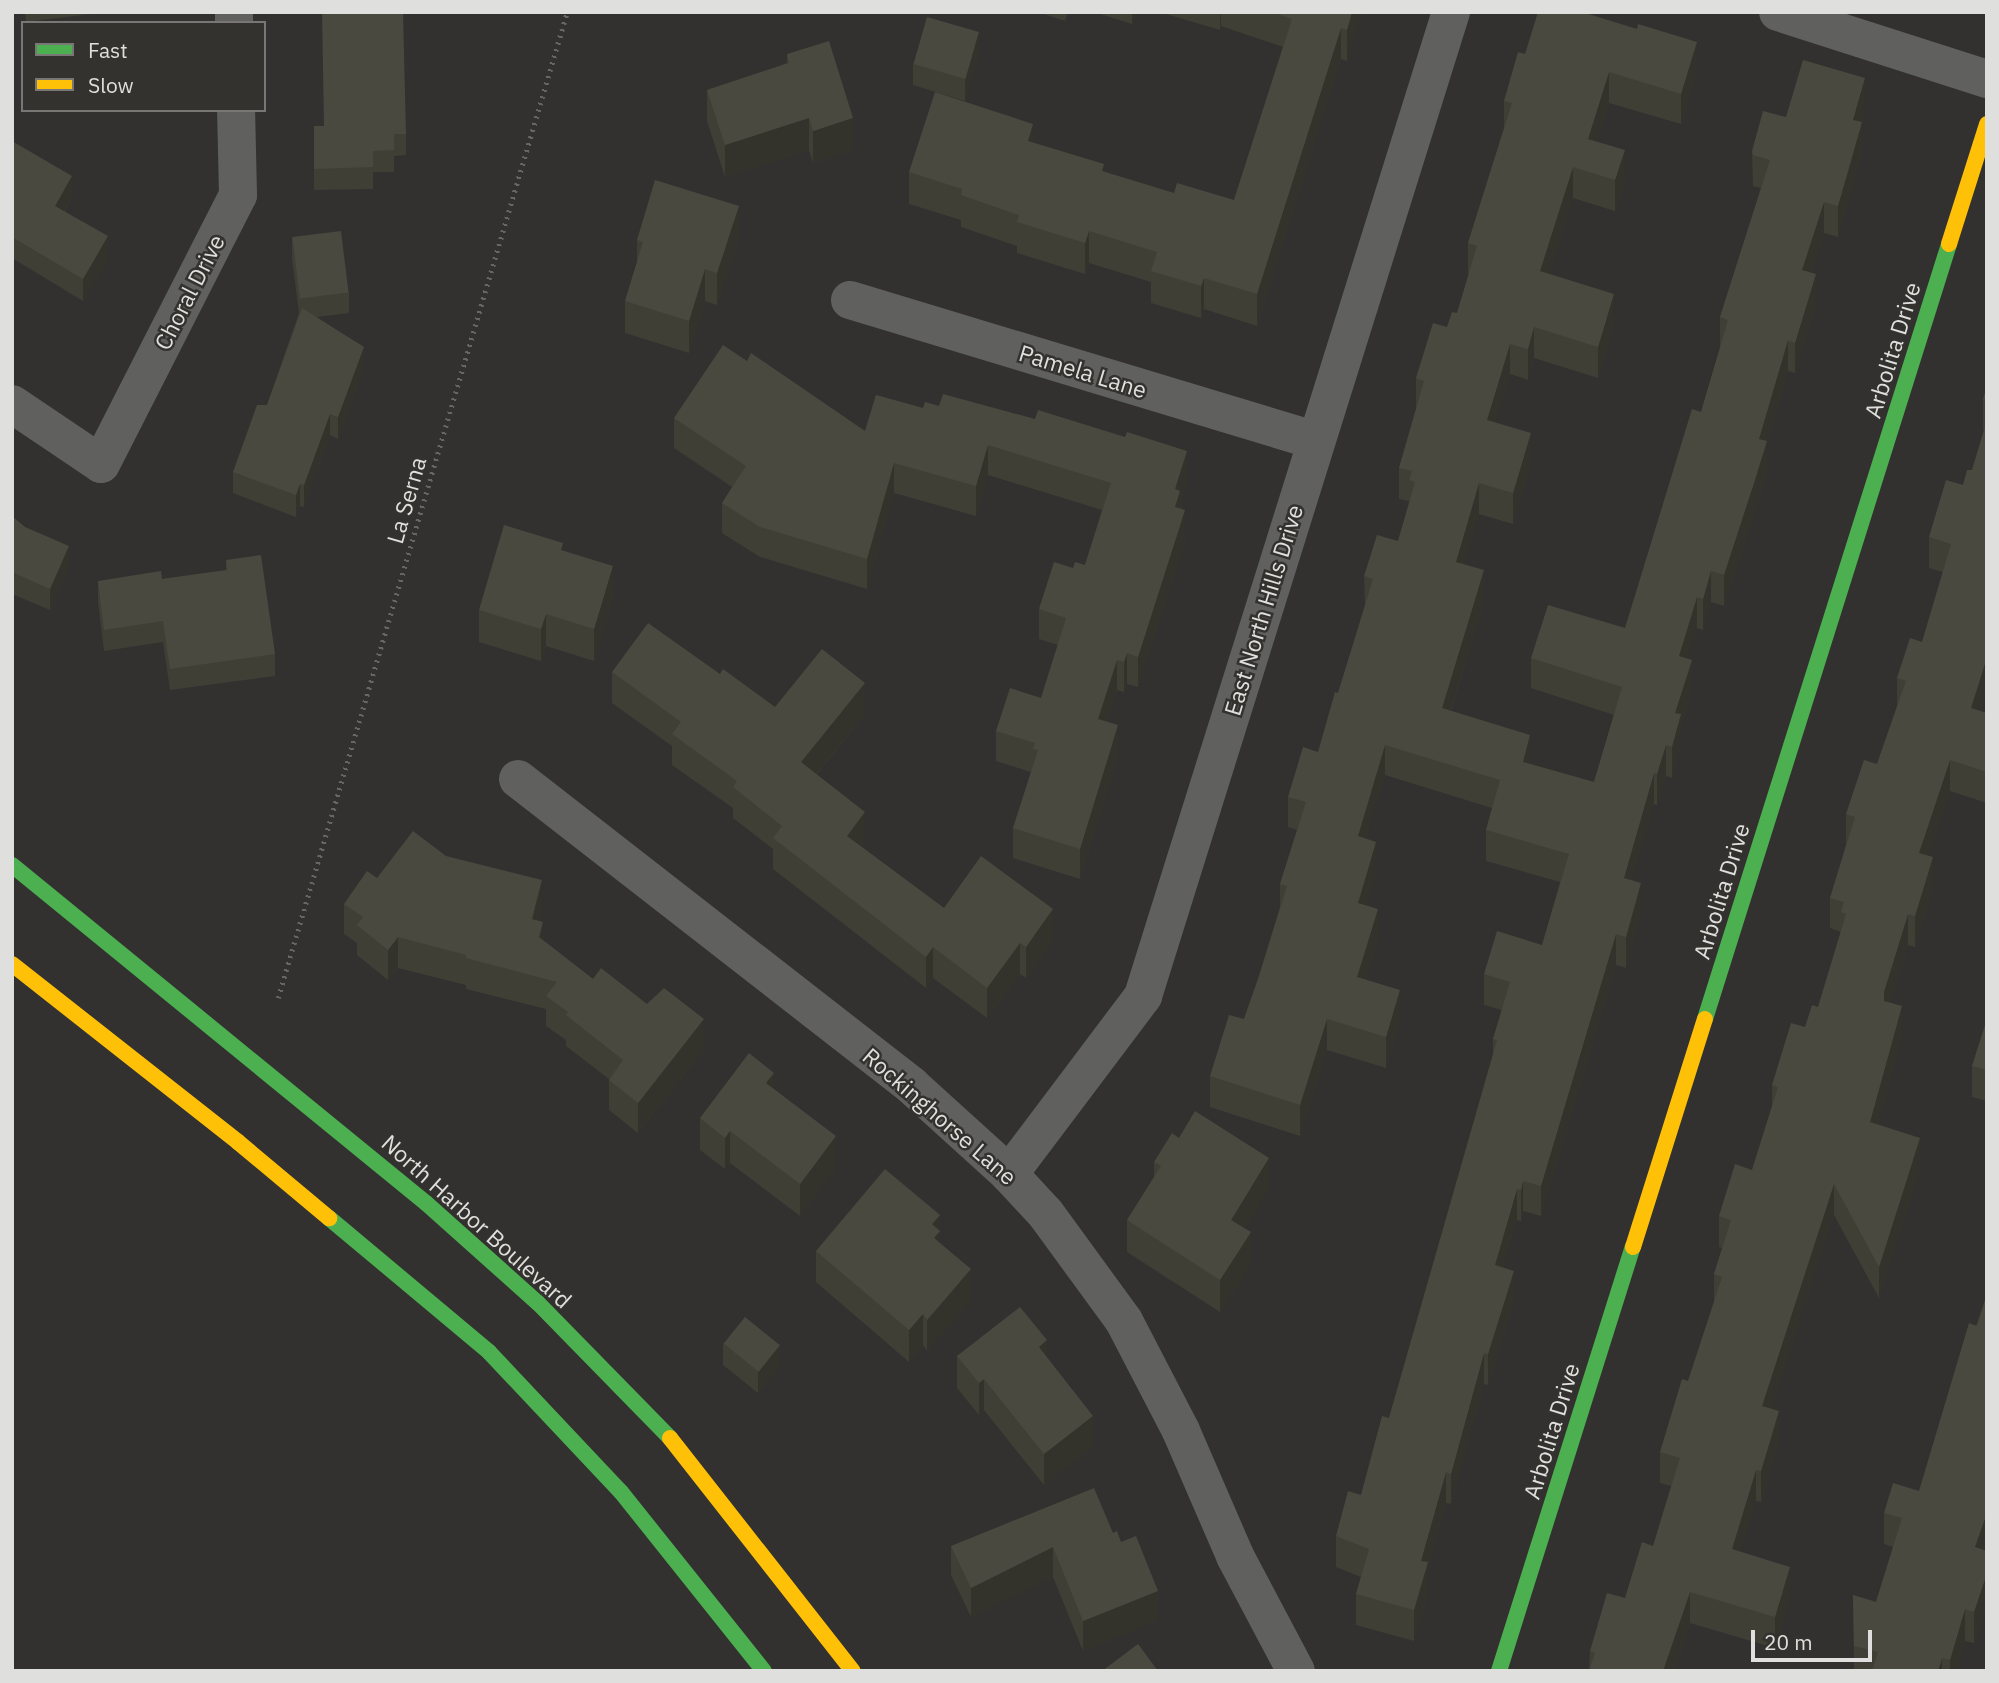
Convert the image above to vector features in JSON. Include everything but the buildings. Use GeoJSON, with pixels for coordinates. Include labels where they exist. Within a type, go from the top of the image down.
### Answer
{"type":"FeatureCollection","features":[{"type":"Feature","properties":{"kind":"main road","name":"Arbolita Drive"},"geometry":{"type":"LineString","coordinates":[[1499,1671],[1987,124]]}},
{"type":"Feature","properties":{"kind":"main road","name":"North Harbor Boulevard"},"geometry":{"type":"LineString","coordinates":[[12,865],[426,1203],[538,1303],[669,1437],[853,1671]]}},
{"type":"Feature","properties":{"kind":"main road"},"geometry":{"type":"LineString","coordinates":[[12,964],[238,1142],[488,1352],[621,1492],[764,1671]]}},
{"type":"Feature","properties":{"kind":"street","name":"East North Hills Drive"},"geometry":{"type":"LineString","coordinates":[[1009,1174],[1143,996],[1451,12]]}},
{"type":"Feature","properties":{"kind":"street"},"geometry":{"type":"LineString","coordinates":[[1779,12],[1987,79]]}},
{"type":"Feature","properties":{"kind":"street","name":"Choral Drive"},"geometry":{"type":"LineString","coordinates":[[12,404],[101,464],[238,195],[236,112]]}},
{"type":"Feature","properties":{"kind":"street","name":"Pamela Lane"},"geometry":{"type":"LineString","coordinates":[[850,300],[1316,441]]}},
{"type":"Feature","properties":{"kind":"street","name":"Rockinghorse Lane"},"geometry":{"type":"LineString","coordinates":[[517,779],[912,1086],[1009,1174],[1046,1214],[1124,1321],[1181,1431],[1235,1556],[1296,1671]]}},
{"type":"Feature","properties":{"kind":"path","name":"La Serna"},"geometry":{"type":"LineString","coordinates":[[278,998],[568,12]]}},
{"type":"Feature","properties":{"kind":"traffic: fast"},"geometry":{"type":"LineString","coordinates":[[1705,1019],[1949,244]]}},
{"type":"Feature","properties":{"kind":"traffic: fast"},"geometry":{"type":"LineString","coordinates":[[12,865],[426,1203],[538,1303],[670,1438]]}},
{"type":"Feature","properties":{"kind":"traffic: fast"},"geometry":{"type":"LineString","coordinates":[[329,1218],[489,1352],[621,1492],[764,1671]]}},
{"type":"Feature","properties":{"kind":"traffic: fast"},"geometry":{"type":"LineString","coordinates":[[1499,1671],[1633,1247]]}},
{"type":"Feature","properties":{"kind":"traffic: slow"},"geometry":{"type":"LineString","coordinates":[[1949,244],[1987,124]]}},
{"type":"Feature","properties":{"kind":"traffic: slow"},"geometry":{"type":"LineString","coordinates":[[12,964],[238,1142],[329,1218]]}},
{"type":"Feature","properties":{"kind":"traffic: slow"},"geometry":{"type":"LineString","coordinates":[[1633,1247],[1705,1019]]}},
{"type":"Feature","properties":{"kind":"traffic: slow"},"geometry":{"type":"LineString","coordinates":[[670,1438],[853,1671]]}}]}
